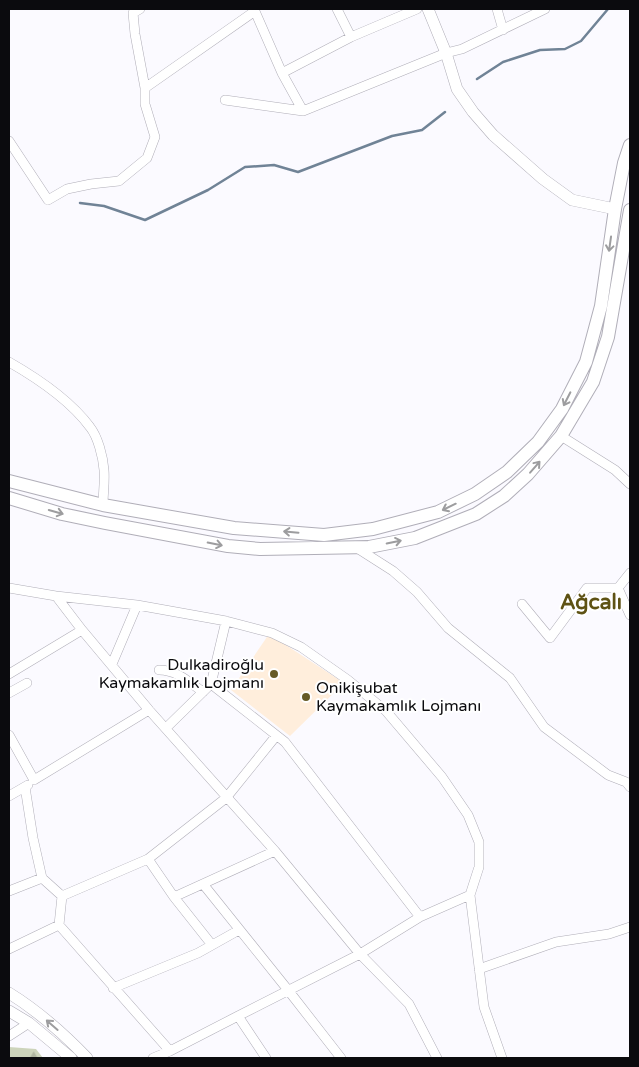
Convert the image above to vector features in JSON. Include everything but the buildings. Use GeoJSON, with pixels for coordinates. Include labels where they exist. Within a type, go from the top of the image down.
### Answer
{"type":"FeatureCollection","features":[{"type":"Feature","properties":{"kind":"main road"},"geometry":{"type":"LineString","coordinates":[[9,481],[102,505],[234,528],[324,535],[372,529],[438,512],[475,494],[507,472],[538,442],[562,409],[586,362],[601,306],[615,209],[624,164],[630,145]]}},
{"type":"Feature","properties":{"kind":"main road"},"geometry":{"type":"LineString","coordinates":[[9,498],[62,514],[228,546],[260,549],[369,547],[415,538],[476,514],[504,496],[528,474],[562,436],[593,382],[608,337],[627,251],[630,210]]}},
{"type":"Feature","properties":{"kind":"street"},"geometry":{"type":"LineString","coordinates":[[9,141],[48,200],[68,189],[90,184],[119,181],[147,158],[155,137],[145,104],[145,88],[135,34],[133,13],[140,9]]}},
{"type":"Feature","properties":{"kind":"street"},"geometry":{"type":"LineString","coordinates":[[337,9],[351,37]]}},
{"type":"Feature","properties":{"kind":"street"},"geometry":{"type":"LineString","coordinates":[[282,73],[351,37],[417,9]]}},
{"type":"Feature","properties":{"kind":"street"},"geometry":{"type":"LineString","coordinates":[[428,9],[446,53],[457,88],[473,112],[493,135],[543,179],[572,200],[615,209]]}},
{"type":"Feature","properties":{"kind":"street"},"geometry":{"type":"LineString","coordinates":[[497,9],[504,30]]}},
{"type":"Feature","properties":{"kind":"street"},"geometry":{"type":"LineString","coordinates":[[225,100],[303,111],[446,53],[462,49],[544,9]]}},
{"type":"Feature","properties":{"kind":"street"},"geometry":{"type":"LineString","coordinates":[[145,88],[256,10],[282,73],[303,111]]}},
{"type":"Feature","properties":{"kind":"street"},"geometry":{"type":"LineString","coordinates":[[9,362],[34,376],[73,409],[91,428],[99,446],[104,470],[102,505]]}},
{"type":"Feature","properties":{"kind":"street"},"geometry":{"type":"LineString","coordinates":[[562,436],[615,470],[630,484]]}},
{"type":"Feature","properties":{"kind":"street"},"geometry":{"type":"LineString","coordinates":[[357,548],[393,571],[417,592],[448,628],[510,678],[544,727],[608,775],[629,783]]}},
{"type":"Feature","properties":{"kind":"street"},"geometry":{"type":"LineString","coordinates":[[522,604],[550,638],[587,588],[618,588],[630,574]]}},
{"type":"Feature","properties":{"kind":"street"},"geometry":{"type":"LineString","coordinates":[[9,588],[56,596],[136,605],[226,620],[272,633],[301,647],[348,680],[386,711],[442,777],[468,815],[479,842],[479,867],[470,895],[484,1007],[502,1058]]}},
{"type":"Feature","properties":{"kind":"street"},"geometry":{"type":"LineString","coordinates":[[618,588],[630,616]]}},
{"type":"Feature","properties":{"kind":"street"},"geometry":{"type":"LineString","coordinates":[[56,596],[149,710],[275,851],[360,954],[409,1004],[438,1058]]}},
{"type":"Feature","properties":{"kind":"street"},"geometry":{"type":"LineString","coordinates":[[112,664],[136,605]]}},
{"type":"Feature","properties":{"kind":"street"},"geometry":{"type":"LineString","coordinates":[[166,728],[211,684],[226,620]]}},
{"type":"Feature","properties":{"kind":"street"},"geometry":{"type":"LineString","coordinates":[[9,674],[82,630]]}},
{"type":"Feature","properties":{"kind":"street"},"geometry":{"type":"LineString","coordinates":[[159,670],[178,673],[203,692]]}},
{"type":"Feature","properties":{"kind":"street"},"geometry":{"type":"LineString","coordinates":[[9,693],[27,683]]}},
{"type":"Feature","properties":{"kind":"street"},"geometry":{"type":"LineString","coordinates":[[211,684],[285,742],[420,917]]}},
{"type":"Feature","properties":{"kind":"street"},"geometry":{"type":"LineString","coordinates":[[9,796],[149,710]]}},
{"type":"Feature","properties":{"kind":"street"},"geometry":{"type":"LineString","coordinates":[[9,735],[34,780]]}},
{"type":"Feature","properties":{"kind":"street"},"geometry":{"type":"LineString","coordinates":[[62,896],[148,859],[226,798],[276,736]]}},
{"type":"Feature","properties":{"kind":"street"},"geometry":{"type":"LineString","coordinates":[[25,787],[33,838],[42,878],[62,896]]}},
{"type":"Feature","properties":{"kind":"street"},"geometry":{"type":"LineString","coordinates":[[174,897],[275,851]]}},
{"type":"Feature","properties":{"kind":"street"},"geometry":{"type":"LineString","coordinates":[[148,859],[174,897],[212,945]]}},
{"type":"Feature","properties":{"kind":"street"},"geometry":{"type":"LineString","coordinates":[[9,891],[42,878]]}},
{"type":"Feature","properties":{"kind":"street"},"geometry":{"type":"LineString","coordinates":[[203,884],[340,1058]]}},
{"type":"Feature","properties":{"kind":"street"},"geometry":{"type":"LineString","coordinates":[[153,1058],[360,954],[420,917],[470,895]]}},
{"type":"Feature","properties":{"kind":"street"},"geometry":{"type":"LineString","coordinates":[[62,896],[59,925],[170,1051]]}},
{"type":"Feature","properties":{"kind":"street"},"geometry":{"type":"LineString","coordinates":[[9,950],[59,925]]}},
{"type":"Feature","properties":{"kind":"street"},"geometry":{"type":"LineString","coordinates":[[479,969],[556,942],[609,934],[630,927]]}},
{"type":"Feature","properties":{"kind":"street"},"geometry":{"type":"LineString","coordinates":[[113,988],[162,969],[239,930]]}},
{"type":"Feature","properties":{"kind":"street"},"geometry":{"type":"LineString","coordinates":[[9,993],[35,1010],[87,1058]]}},
{"type":"Feature","properties":{"kind":"street"},"geometry":{"type":"LineString","coordinates":[[9,1011],[29,1023],[72,1058]]}},
{"type":"Feature","properties":{"kind":"street"},"geometry":{"type":"LineString","coordinates":[[238,1016],[266,1058]]}},
{"type":"Feature","properties":{"kind":"street"},"geometry":{"type":"LineString","coordinates":[[9,1036],[29,1023]]}},
{"type":"Feature","properties":{"kind":"shaded area"},"geometry":{"type":"Polygon","coordinates":[[[269,634],[344,683],[290,736],[231,690],[269,634]]]}},
{"type":"Feature","properties":{"kind":"green space"},"geometry":{"type":"Polygon","coordinates":[[[9,1047],[36,1049],[43,1058],[9,1058],[9,1047]]]}},
{"type":"Feature","properties":{"kind":"waterway"},"geometry":{"type":"LineString","coordinates":[[477,79],[503,62],[540,50],[565,49],[581,41],[608,9]]}},
{"type":"Feature","properties":{"kind":"waterway"},"geometry":{"type":"LineString","coordinates":[[80,203],[104,206],[145,220],[208,190],[245,167],[274,165],[298,172],[392,136],[422,130],[445,112]]}},
{"type":"Feature","properties":{"kind":"place","name":"Dulkadiroğlu Kaymakamlık Lojmanı"},"geometry":{"type":"Point","coordinates":[274,674]}},
{"type":"Feature","properties":{"kind":"place","name":"Onikişubat Kaymakamlık Lojmanı"},"geometry":{"type":"Point","coordinates":[306,697]}},
{"type":"Feature","properties":{"kind":"district","name":"Ağcalı"},"geometry":{"type":"Point","coordinates":[591,602]}}]}
